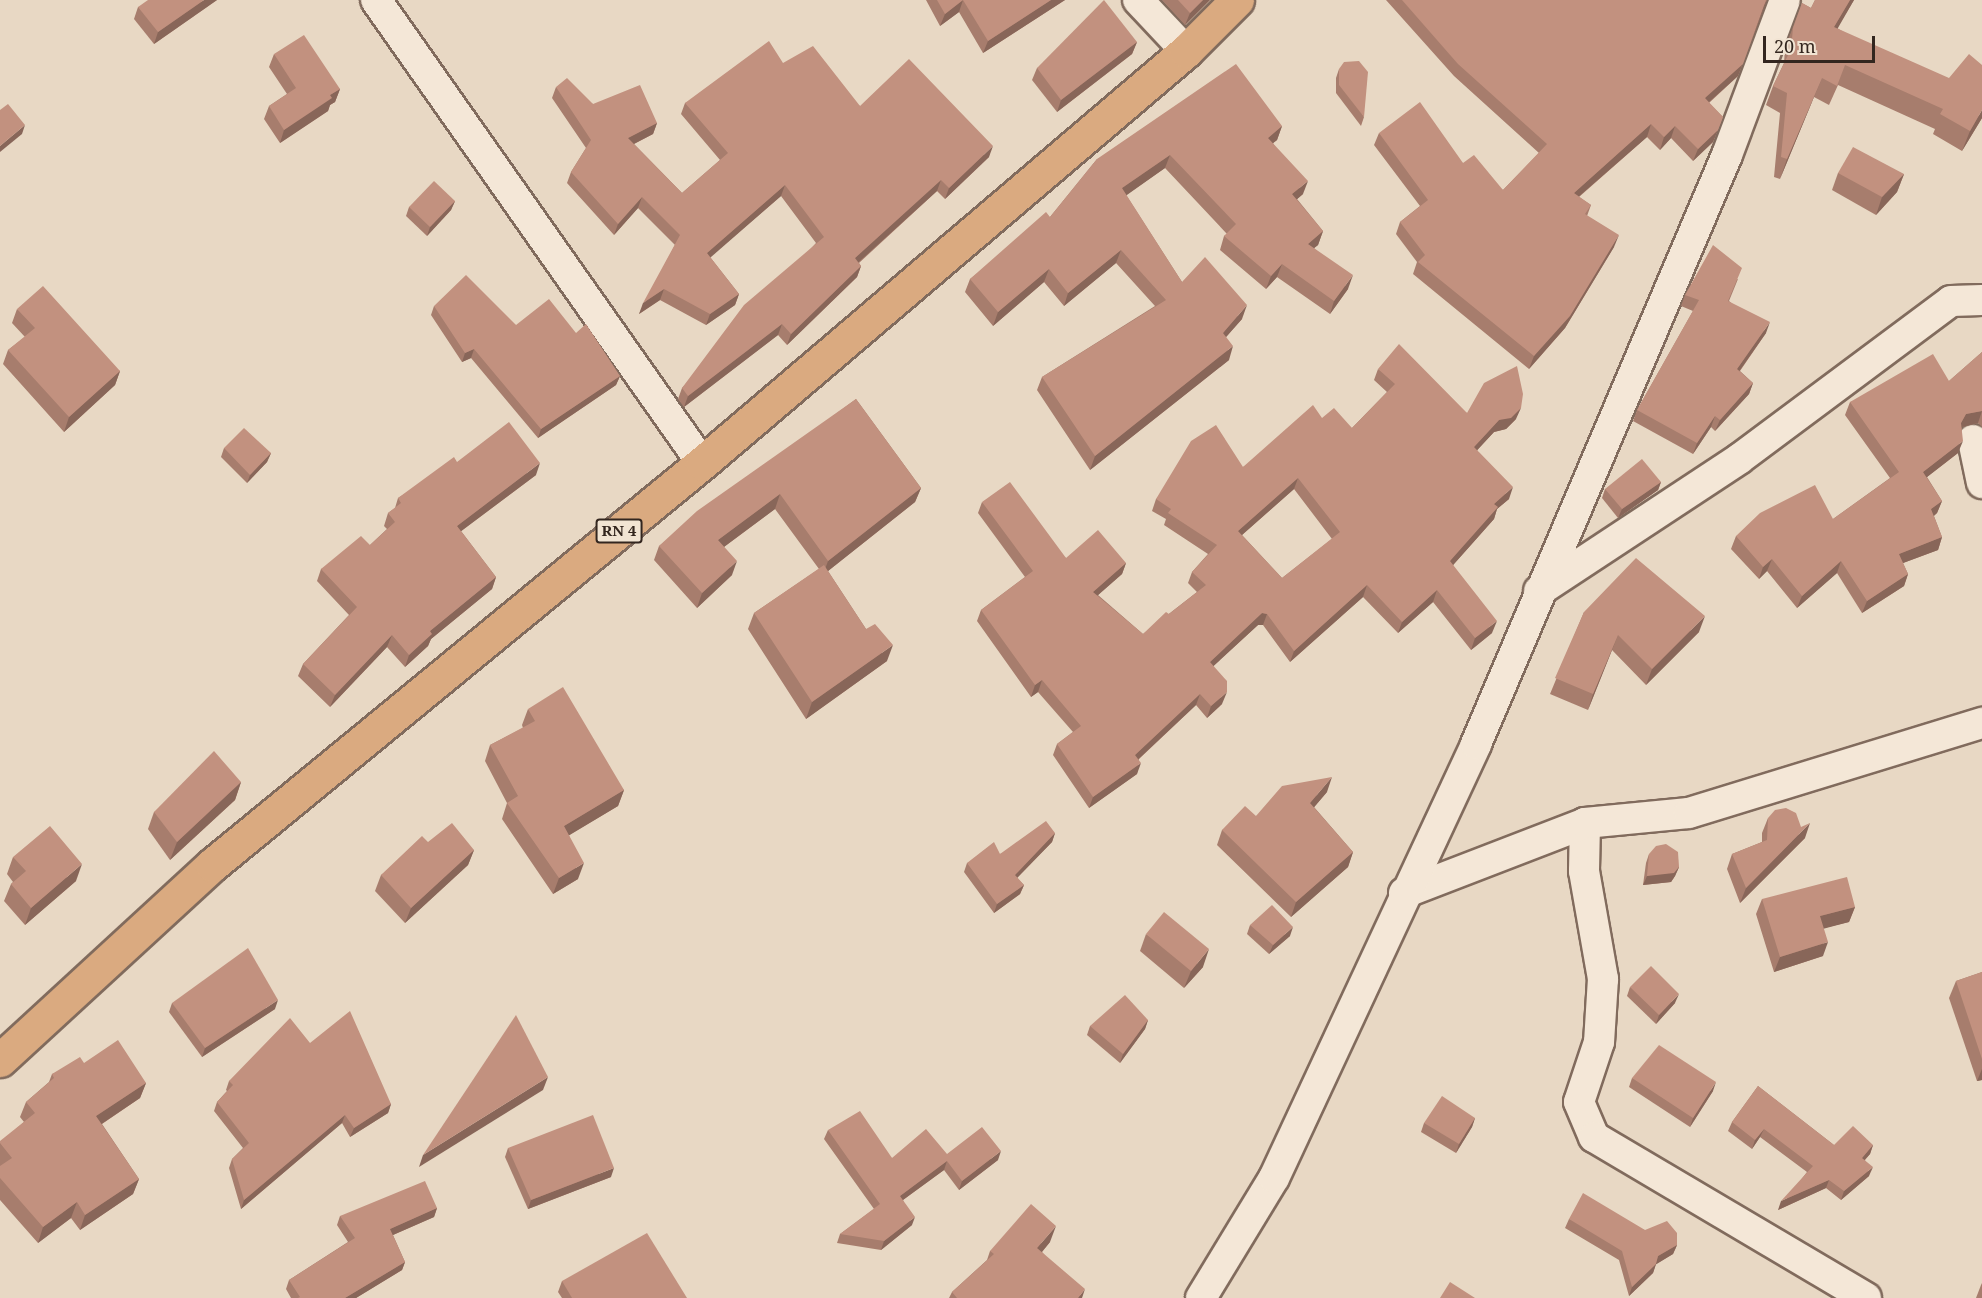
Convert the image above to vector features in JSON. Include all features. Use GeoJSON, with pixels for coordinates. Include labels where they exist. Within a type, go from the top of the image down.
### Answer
{"type":"FeatureCollection","features":[{"type":"Feature","properties":{"kind":"highway","name":"RN 4"},"geometry":{"type":"LineString","coordinates":[[0,1060],[212,865],[702,463],[1186,51],[1237,0]]}},
{"type":"Feature","properties":{"kind":"street"},"geometry":{"type":"LineString","coordinates":[[376,0],[702,463]]}},
{"type":"Feature","properties":{"kind":"street"},"geometry":{"type":"LineString","coordinates":[[1138,0],[1186,51]]}},
{"type":"Feature","properties":{"kind":"street"},"geometry":{"type":"LineString","coordinates":[[1201,1298],[1274,1178],[1404,893],[1476,744],[1539,591],[1727,155],[1785,0]]}},
{"type":"Feature","properties":{"kind":"street"},"geometry":{"type":"LineString","coordinates":[[1539,591],[1739,459],[1951,301],[1982,300]]}},
{"type":"Feature","properties":{"kind":"street"},"geometry":{"type":"LineString","coordinates":[[1973,440],[1982,483]]}},
{"type":"Feature","properties":{"kind":"street"},"geometry":{"type":"LineString","coordinates":[[1404,893],[1585,824],[1689,813],[1982,723]]}},
{"type":"Feature","properties":{"kind":"street"},"geometry":{"type":"LineString","coordinates":[[1585,824],[1584,871],[1603,979],[1599,1042],[1579,1102],[1594,1137],[1866,1298]]}},
{"type":"Feature","properties":{"kind":"building"},"geometry":{"type":"Polygon","coordinates":[[[148,0],[204,0],[158,32],[138,7],[148,0]]]}},
{"type":"Feature","properties":{"kind":"building"},"geometry":{"type":"Polygon","coordinates":[[[937,0],[963,0],[945,14],[937,0]]]}},
{"type":"Feature","properties":{"kind":"building"},"geometry":{"type":"Polygon","coordinates":[[[963,0],[1051,0],[988,41],[963,0]]]}},
{"type":"Feature","properties":{"kind":"building"},"geometry":{"type":"Polygon","coordinates":[[[1104,0],[1137,42],[1061,100],[1037,68],[1104,0]]]}},
{"type":"Feature","properties":{"kind":"building"},"geometry":{"type":"Polygon","coordinates":[[[1178,0],[1203,0],[1190,13],[1178,0]]]}},
{"type":"Feature","properties":{"kind":"building"},"geometry":{"type":"Polygon","coordinates":[[[1402,0],[1766,0],[1743,64],[1705,98],[1723,117],[1718,130],[1698,149],[1675,126],[1664,137],[1651,124],[1574,193],[1591,205],[1585,214],[1619,235],[1570,316],[1534,356],[1418,262],[1425,255],[1400,222],[1428,200],[1379,133],[1420,102],[1463,163],[1474,155],[1503,190],[1547,144],[1458,64],[1402,0]]]}},
{"type":"Feature","properties":{"kind":"building"},"geometry":{"type":"Polygon","coordinates":[[[1815,0],[1850,0],[1834,27],[1949,78],[1969,54],[1982,65],[1982,110],[1970,131],[1940,114],[1943,109],[1845,65],[1837,86],[1822,78],[1787,159],[1781,157],[1787,93],[1773,86],[1791,49],[1793,28],[1802,3],[1811,8],[1815,0]]]}},
{"type":"Feature","properties":{"kind":"building"},"geometry":{"type":"Polygon","coordinates":[[[304,35],[340,89],[330,95],[332,98],[284,130],[269,106],[296,88],[274,54],[304,35]]]}},
{"type":"Feature","properties":{"kind":"building"},"geometry":{"type":"Polygon","coordinates":[[[769,41],[783,63],[813,46],[860,106],[909,59],[993,146],[949,188],[941,180],[855,258],[861,266],[791,334],[782,324],[688,396],[682,388],[744,305],[824,237],[785,185],[707,253],[739,294],[710,314],[664,289],[643,303],[680,235],[642,197],[618,224],[571,172],[591,140],[556,87],[567,78],[593,104],[640,85],[657,123],[628,138],[682,193],[728,153],[685,103],[769,41]]]}},
{"type":"Feature","properties":{"kind":"building"},"geometry":{"type":"Polygon","coordinates":[[[1359,61],[1368,72],[1364,117],[1339,85],[1339,69],[1344,62],[1359,61]]]}},
{"type":"Feature","properties":{"kind":"building"},"geometry":{"type":"Polygon","coordinates":[[[1236,64],[1282,126],[1268,138],[1308,181],[1292,194],[1323,231],[1308,244],[1353,275],[1334,301],[1282,264],[1271,276],[1224,236],[1236,224],[1170,155],[1122,188],[1182,282],[1205,257],[1247,305],[1223,333],[1233,346],[1095,456],[1042,377],[1166,300],[1121,250],[1068,293],[1049,269],[998,312],[970,279],[1046,212],[1050,217],[1097,159],[1236,64]]]}},
{"type":"Feature","properties":{"kind":"building"},"geometry":{"type":"Polygon","coordinates":[[[8,104],[25,125],[0,146],[0,110],[8,104]]]}},
{"type":"Feature","properties":{"kind":"building"},"geometry":{"type":"Polygon","coordinates":[[[1853,147],[1904,174],[1882,197],[1838,173],[1853,147]]]}},
{"type":"Feature","properties":{"kind":"building"},"geometry":{"type":"Polygon","coordinates":[[[434,181],[455,201],[430,227],[409,207],[434,181]]]}},
{"type":"Feature","properties":{"kind":"building"},"geometry":{"type":"Polygon","coordinates":[[[1713,245],[1742,268],[1728,301],[1770,322],[1737,369],[1753,383],[1720,420],[1715,416],[1697,443],[1637,410],[1699,300],[1685,295],[1713,245]]]}},
{"type":"Feature","properties":{"kind":"building"},"geometry":{"type":"Polygon","coordinates":[[[466,275],[516,325],[549,299],[576,333],[586,324],[620,376],[541,429],[474,349],[465,353],[434,306],[466,275]]]}},
{"type":"Feature","properties":{"kind":"building"},"geometry":{"type":"Polygon","coordinates":[[[43,286],[120,371],[69,417],[8,350],[35,328],[17,309],[43,286]]]}},
{"type":"Feature","properties":{"kind":"building"},"geometry":{"type":"Polygon","coordinates":[[[1399,344],[1467,413],[1484,383],[1517,366],[1523,394],[1521,408],[1511,418],[1499,420],[1474,447],[1513,487],[1494,504],[1498,507],[1450,561],[1497,621],[1475,638],[1437,590],[1402,622],[1367,585],[1294,651],[1267,614],[1262,613],[1210,662],[1227,681],[1227,692],[1211,706],[1200,694],[1135,755],[1141,763],[1093,797],[1057,744],[1081,726],[1042,680],[1035,685],[981,610],[1033,571],[982,502],[1010,482],[1066,558],[1098,530],[1126,563],[1093,592],[1143,634],[1166,612],[1169,614],[1206,585],[1192,572],[1217,545],[1168,513],[1171,509],[1156,499],[1191,441],[1216,425],[1243,467],[1313,405],[1322,418],[1334,408],[1352,428],[1395,384],[1378,369],[1399,344]],[[1298,478],[1238,531],[1282,578],[1340,532],[1298,478]]]}},
{"type":"Feature","properties":{"kind":"building"},"geometry":{"type":"Polygon","coordinates":[[[1982,352],[1982,411],[1966,414],[1961,423],[1963,441],[1923,472],[1942,501],[1931,509],[1942,537],[1899,554],[1908,574],[1867,601],[1841,561],[1802,596],[1772,559],[1763,567],[1736,536],[1760,513],[1815,485],[1833,519],[1899,472],[1850,402],[1933,354],[1949,381],[1982,352]]]}},
{"type":"Feature","properties":{"kind":"building"},"geometry":{"type":"Polygon","coordinates":[[[856,399],[921,488],[828,561],[780,494],[718,540],[737,561],[702,593],[659,546],[697,511],[856,399]]]}},
{"type":"Feature","properties":{"kind":"building"},"geometry":{"type":"Polygon","coordinates":[[[509,422],[540,463],[457,526],[496,577],[430,631],[432,634],[409,655],[392,635],[335,695],[303,664],[357,607],[321,569],[361,536],[370,545],[395,522],[388,513],[401,503],[398,498],[454,457],[457,462],[509,422]]]}},
{"type":"Feature","properties":{"kind":"building"},"geometry":{"type":"Polygon","coordinates":[[[244,428],[271,453],[250,475],[224,448],[244,428]]]}},
{"type":"Feature","properties":{"kind":"building"},"geometry":{"type":"Polygon","coordinates":[[[1642,459],[1661,482],[1622,509],[1605,489],[1642,459]]]}},
{"type":"Feature","properties":{"kind":"building"},"geometry":{"type":"Polygon","coordinates":[[[1636,558],[1705,616],[1652,669],[1618,635],[1593,694],[1555,678],[1584,612],[1636,558]]]}},
{"type":"Feature","properties":{"kind":"building"},"geometry":{"type":"Polygon","coordinates":[[[824,565],[866,629],[875,624],[893,645],[812,702],[754,613],[824,565]]]}},
{"type":"Feature","properties":{"kind":"building"},"geometry":{"type":"Polygon","coordinates":[[[563,687],[624,790],[564,826],[584,863],[559,878],[507,803],[518,796],[490,745],[535,721],[528,709],[563,687]]]}},
{"type":"Feature","properties":{"kind":"building"},"geometry":{"type":"Polygon","coordinates":[[[214,751],[241,782],[177,842],[154,812],[214,751]]]}},
{"type":"Feature","properties":{"kind":"building"},"geometry":{"type":"Polygon","coordinates":[[[1332,777],[1310,803],[1353,852],[1296,902],[1222,830],[1245,806],[1256,816],[1282,786],[1332,777]]]}},
{"type":"Feature","properties":{"kind":"building"},"geometry":{"type":"Polygon","coordinates":[[[1786,808],[1796,813],[1801,827],[1810,823],[1746,888],[1732,854],[1767,840],[1768,818],[1775,810],[1786,808]]]}},
{"type":"Feature","properties":{"kind":"building"},"geometry":{"type":"Polygon","coordinates":[[[1046,821],[1055,833],[1015,875],[1024,885],[997,904],[967,863],[994,842],[1000,854],[1046,821]]]}},
{"type":"Feature","properties":{"kind":"building"},"geometry":{"type":"Polygon","coordinates":[[[452,823],[474,850],[411,908],[381,875],[422,836],[428,842],[452,823]]]}},
{"type":"Feature","properties":{"kind":"building"},"geometry":{"type":"Polygon","coordinates":[[[50,826],[82,864],[31,908],[11,884],[26,871],[13,857],[50,826]]]}},
{"type":"Feature","properties":{"kind":"building"},"geometry":{"type":"Polygon","coordinates":[[[1666,844],[1678,852],[1679,867],[1674,873],[1647,876],[1649,854],[1656,846],[1666,844]]]}},
{"type":"Feature","properties":{"kind":"building"},"geometry":{"type":"Polygon","coordinates":[[[1847,877],[1855,907],[1820,916],[1828,942],[1780,957],[1762,899],[1847,877]]]}},
{"type":"Feature","properties":{"kind":"building"},"geometry":{"type":"Polygon","coordinates":[[[1272,905],[1293,927],[1273,945],[1250,925],[1272,905]]]}},
{"type":"Feature","properties":{"kind":"building"},"geometry":{"type":"Polygon","coordinates":[[[1164,912],[1209,949],[1191,971],[1146,934],[1164,912]]]}},
{"type":"Feature","properties":{"kind":"building"},"geometry":{"type":"Polygon","coordinates":[[[248,948],[278,1000],[205,1048],[172,1003],[248,948]]]}},
{"type":"Feature","properties":{"kind":"building"},"geometry":{"type":"Polygon","coordinates":[[[1651,966],[1679,994],[1659,1015],[1630,987],[1651,966]]]}},
{"type":"Feature","properties":{"kind":"building"},"geometry":{"type":"Polygon","coordinates":[[[1982,972],[1982,1059],[1956,981],[1982,972]]]}},
{"type":"Feature","properties":{"kind":"building"},"geometry":{"type":"Polygon","coordinates":[[[1125,995],[1148,1020],[1123,1054],[1090,1026],[1125,995]]]}},
{"type":"Feature","properties":{"kind":"building"},"geometry":{"type":"Polygon","coordinates":[[[350,1011],[391,1104],[354,1128],[345,1115],[244,1200],[232,1159],[249,1143],[217,1102],[233,1085],[229,1081],[290,1018],[310,1043],[350,1011]]]}},
{"type":"Feature","properties":{"kind":"building"},"geometry":{"type":"Polygon","coordinates":[[[516,1015],[548,1077],[423,1155],[516,1015]]]}},
{"type":"Feature","properties":{"kind":"building"},"geometry":{"type":"Polygon","coordinates":[[[118,1040],[146,1083],[96,1116],[139,1179],[85,1215],[77,1202],[43,1227],[0,1178],[0,1166],[12,1158],[0,1141],[35,1113],[26,1102],[54,1078],[52,1074],[80,1057],[84,1063],[118,1040]]]}},
{"type":"Feature","properties":{"kind":"building"},"geometry":{"type":"Polygon","coordinates":[[[1659,1045],[1716,1082],[1693,1118],[1632,1078],[1659,1045]]]}},
{"type":"Feature","properties":{"kind":"building"},"geometry":{"type":"Polygon","coordinates":[[[1758,1086],[1834,1145],[1853,1126],[1873,1145],[1862,1158],[1873,1167],[1844,1191],[1829,1180],[1781,1201],[1813,1166],[1764,1129],[1755,1140],[1732,1122],[1758,1086]]]}},
{"type":"Feature","properties":{"kind":"building"},"geometry":{"type":"Polygon","coordinates":[[[1442,1096],[1475,1118],[1459,1144],[1424,1123],[1442,1096]]]}},
{"type":"Feature","properties":{"kind":"building"},"geometry":{"type":"Polygon","coordinates":[[[860,1111],[892,1158],[926,1129],[947,1154],[982,1127],[1001,1151],[962,1181],[947,1161],[900,1196],[915,1217],[884,1241],[840,1234],[880,1204],[828,1130],[860,1111]]]}},
{"type":"Feature","properties":{"kind":"building"},"geometry":{"type":"Polygon","coordinates":[[[593,1115],[614,1168],[531,1200],[508,1148],[593,1115]]]}},
{"type":"Feature","properties":{"kind":"building"},"geometry":{"type":"Polygon","coordinates":[[[425,1181],[437,1208],[390,1229],[405,1262],[345,1298],[298,1298],[300,1297],[289,1280],[355,1238],[340,1216],[425,1181]]]}},
{"type":"Feature","properties":{"kind":"building"},"geometry":{"type":"Polygon","coordinates":[[[1583,1193],[1645,1230],[1667,1221],[1677,1233],[1677,1245],[1658,1256],[1656,1264],[1632,1287],[1622,1251],[1569,1219],[1583,1193]]]}},
{"type":"Feature","properties":{"kind":"building"},"geometry":{"type":"Polygon","coordinates":[[[1031,1204],[1056,1226],[1037,1248],[1085,1289],[1078,1298],[957,1298],[952,1292],[994,1254],[990,1251],[1031,1204]]]}},
{"type":"Feature","properties":{"kind":"building"},"geometry":{"type":"Polygon","coordinates":[[[647,1233],[687,1298],[572,1298],[562,1281],[647,1233]]]}},
{"type":"Feature","properties":{"kind":"building"},"geometry":{"type":"Polygon","coordinates":[[[1450,1282],[1475,1298],[1440,1298],[1450,1282]]]}}]}
